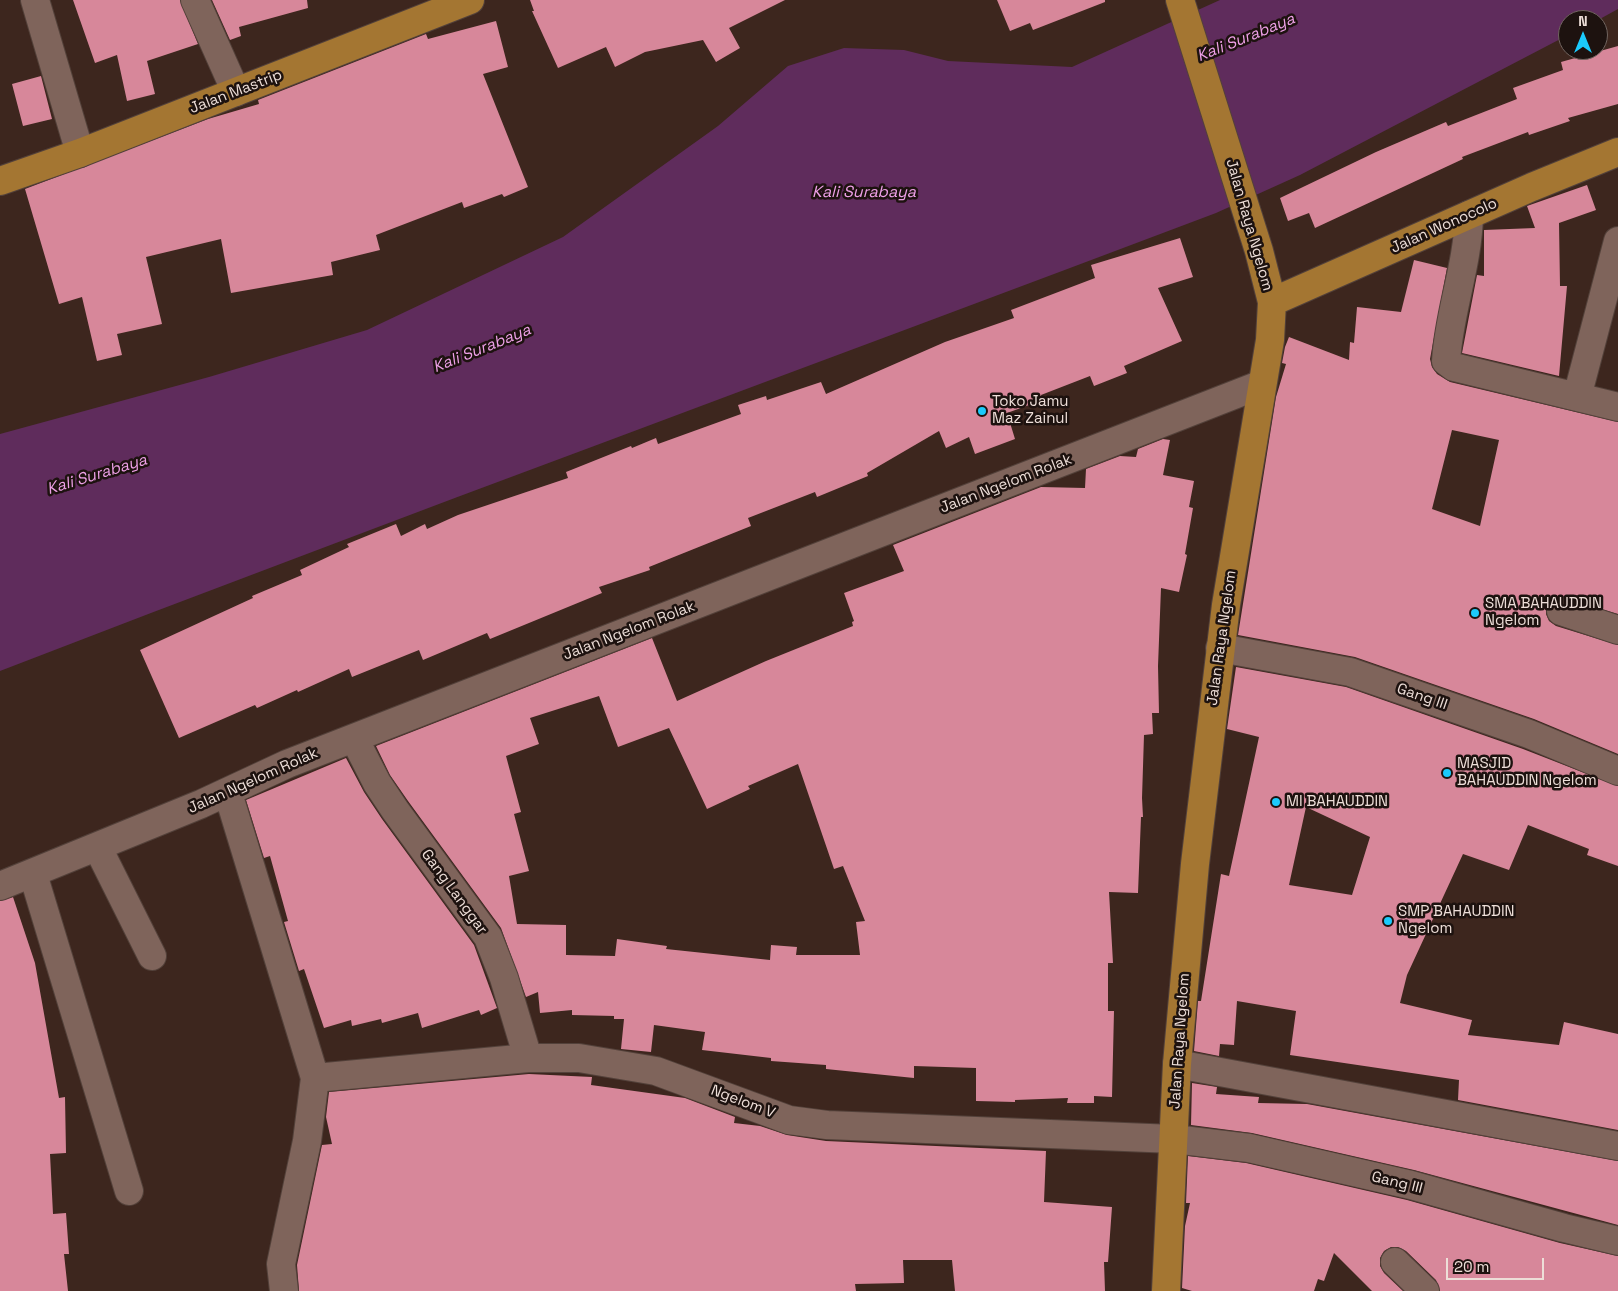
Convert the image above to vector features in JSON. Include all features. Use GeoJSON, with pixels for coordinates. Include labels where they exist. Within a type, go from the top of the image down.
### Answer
{"type":"FeatureCollection","features":[{"type":"Feature","properties":{"kind":"main road","name":"Jalan Mastrip"},"geometry":{"type":"LineString","coordinates":[[0,181],[80,153],[470,0]]}},
{"type":"Feature","properties":{"kind":"main road","name":"Jalan Raya Ngelom"},"geometry":{"type":"LineString","coordinates":[[1166,1291],[1177,1064],[1195,864],[1220,648],[1270,340],[1272,302],[1259,251],[1180,0]]}},
{"type":"Feature","properties":{"kind":"main road","name":"Jalan Wonocolo"},"geometry":{"type":"LineString","coordinates":[[1272,302],[1469,215],[1617,156]]}},
{"type":"Feature","properties":{"kind":"street"},"geometry":{"type":"LineString","coordinates":[[35,0],[80,153]]}},
{"type":"Feature","properties":{"kind":"street"},"geometry":{"type":"LineString","coordinates":[[194,0],[236,92]]}},
{"type":"Feature","properties":{"kind":"street"},"geometry":{"type":"LineString","coordinates":[[1469,215],[1465,263],[1447,346],[1446,361],[1454,367],[1618,407]]}},
{"type":"Feature","properties":{"kind":"street"},"geometry":{"type":"LineString","coordinates":[[1577,397],[1618,241]]}},
{"type":"Feature","properties":{"kind":"street","name":"Jalan Ngelom Rolak"},"geometry":{"type":"LineString","coordinates":[[0,886],[98,848],[228,793],[287,764],[1262,384]]}},
{"type":"Feature","properties":{"kind":"street"},"geometry":{"type":"LineString","coordinates":[[1560,611],[1618,630]]}},
{"type":"Feature","properties":{"kind":"street","name":"Gang III"},"geometry":{"type":"LineString","coordinates":[[1220,648],[1350,672],[1529,734],[1618,771]]}},
{"type":"Feature","properties":{"kind":"street","name":"Gang Langgar"},"geometry":{"type":"LineString","coordinates":[[354,738],[377,783],[395,810],[488,938],[504,978],[528,1058]]}},
{"type":"Feature","properties":{"kind":"street"},"geometry":{"type":"LineString","coordinates":[[228,793],[315,1078],[306,1140],[281,1264],[284,1291]]}},
{"type":"Feature","properties":{"kind":"street"},"geometry":{"type":"LineString","coordinates":[[98,848],[152,956]]}},
{"type":"Feature","properties":{"kind":"street"},"geometry":{"type":"LineString","coordinates":[[33,874],[129,1191]]}},
{"type":"Feature","properties":{"kind":"street","name":"Ngelom V"},"geometry":{"type":"LineString","coordinates":[[315,1078],[528,1058],[579,1058],[656,1070],[789,1120],[826,1126],[1174,1139]]}},
{"type":"Feature","properties":{"kind":"street"},"geometry":{"type":"LineString","coordinates":[[1177,1064],[1618,1146]]}},
{"type":"Feature","properties":{"kind":"street","name":"Gang III"},"geometry":{"type":"LineString","coordinates":[[1174,1139],[1259,1150],[1411,1185],[1564,1228],[1618,1241]]}},
{"type":"Feature","properties":{"kind":"street"},"geometry":{"type":"LineString","coordinates":[[1395,1262],[1425,1291]]}},
{"type":"Feature","properties":{"kind":"water","name":"Kali Surabaya"},"geometry":{"type":"Polygon","coordinates":[[[1220,0],[1618,0],[1618,9],[1608,14],[1608,10],[1558,10],[1558,40],[1300,175],[1216,213],[0,671],[0,434],[209,377],[367,330],[563,237],[718,126],[788,66],[844,48],[904,50],[948,61],[1072,67],[1220,0]]]}},
{"type":"Feature","properties":{"kind":"building"},"geometry":{"type":"Polygon","coordinates":[[[73,0],[180,0],[198,44],[147,61],[155,94],[127,101],[117,55],[95,63],[73,0]]]}},
{"type":"Feature","properties":{"kind":"building"},"geometry":{"type":"Polygon","coordinates":[[[212,0],[307,0],[308,8],[239,27],[241,36],[230,40],[212,0]]]}},
{"type":"Feature","properties":{"kind":"building"},"geometry":{"type":"Polygon","coordinates":[[[530,0],[785,0],[729,28],[740,48],[716,62],[703,40],[645,52],[615,67],[606,47],[558,68],[532,11],[534,11],[530,0]]]}},
{"type":"Feature","properties":{"kind":"building"},"geometry":{"type":"Polygon","coordinates":[[[997,0],[1105,0],[1105,2],[1033,30],[1030,23],[1010,31],[997,0]]]}},
{"type":"Feature","properties":{"kind":"building"},"geometry":{"type":"Polygon","coordinates":[[[496,21],[508,67],[483,74],[528,187],[504,197],[502,194],[464,208],[462,202],[376,235],[380,250],[331,262],[333,275],[231,293],[221,239],[146,257],[162,324],[117,334],[122,355],[97,361],[82,297],[59,304],[25,189],[208,119],[259,104],[258,100],[426,34],[428,39],[496,21]]]}},
{"type":"Feature","properties":{"kind":"building"},"geometry":{"type":"Polygon","coordinates":[[[1618,46],[1618,104],[1568,118],[1570,121],[1529,135],[1528,132],[1462,157],[1463,159],[1315,228],[1309,213],[1288,221],[1280,198],[1376,152],[1446,122],[1448,126],[1517,99],[1513,88],[1563,70],[1561,62],[1568,60],[1608,60],[1608,49],[1618,46]]]}},
{"type":"Feature","properties":{"kind":"building"},"geometry":{"type":"Polygon","coordinates":[[[41,76],[52,119],[23,126],[12,84],[41,76]]]}},
{"type":"Feature","properties":{"kind":"building"},"geometry":{"type":"Polygon","coordinates":[[[1587,185],[1596,210],[1559,223],[1560,286],[1567,286],[1559,376],[1462,353],[1477,275],[1484,276],[1484,230],[1535,228],[1527,206],[1587,185]]]}},
{"type":"Feature","properties":{"kind":"building"},"geometry":{"type":"Polygon","coordinates":[[[1180,238],[1193,277],[1158,288],[1182,341],[1124,366],[1127,373],[1094,386],[1090,376],[1041,395],[1043,400],[1007,413],[1015,439],[975,454],[969,437],[946,448],[939,431],[867,473],[868,476],[817,497],[815,492],[748,518],[751,526],[649,567],[650,570],[599,587],[602,593],[490,639],[487,633],[423,660],[419,650],[352,677],[349,669],[298,692],[297,690],[257,708],[255,705],[179,738],[140,650],[253,598],[252,596],[302,575],[300,570],[349,547],[347,544],[396,524],[401,536],[425,524],[427,529],[458,515],[568,478],[566,472],[631,446],[632,448],[656,438],[658,444],[741,414],[738,405],[766,396],[767,400],[821,382],[826,394],[945,342],[1014,318],[1011,310],[1095,278],[1091,265],[1180,238]]]}},
{"type":"Feature","properties":{"kind":"building"},"geometry":{"type":"Polygon","coordinates":[[[1414,260],[1447,268],[1430,359],[1432,367],[1437,374],[1450,382],[1618,422],[1618,614],[1558,596],[1550,600],[1546,606],[1546,614],[1549,621],[1556,626],[1618,645],[1618,754],[1534,719],[1355,657],[1238,635],[1276,397],[1286,364],[1282,363],[1289,337],[1349,360],[1350,342],[1354,343],[1357,307],[1401,312],[1414,260]],[[1452,430],[1432,509],[1480,526],[1499,440],[1452,430]]]}},
{"type":"Feature","properties":{"kind":"building"},"geometry":{"type":"Polygon","coordinates":[[[1163,439],[1170,440],[1163,475],[1194,481],[1189,507],[1193,508],[1185,554],[1187,555],[1179,592],[1161,588],[1158,666],[1159,713],[1152,713],[1153,734],[1144,735],[1143,817],[1141,817],[1138,893],[1109,892],[1113,963],[1108,963],[1108,1011],[1114,1011],[1112,1097],[1094,1096],[1094,1103],[1067,1103],[1068,1098],[1015,1100],[1015,1102],[976,1101],[976,1068],[914,1066],[914,1078],[826,1069],[826,1065],[771,1061],[771,1058],[702,1050],[705,1032],[654,1025],[651,1052],[621,1049],[624,1019],[614,1019],[614,1016],[572,1015],[572,1010],[540,1013],[538,992],[526,997],[501,928],[390,775],[376,746],[652,638],[677,701],[766,661],[853,626],[852,622],[854,621],[844,593],[904,571],[893,545],[1041,487],[1085,488],[1086,469],[1120,456],[1136,457],[1138,449],[1163,439]],[[599,696],[530,718],[539,744],[506,756],[521,812],[514,814],[529,871],[509,876],[517,924],[566,925],[566,955],[615,956],[617,939],[667,946],[666,949],[770,960],[771,945],[797,947],[796,955],[860,955],[856,922],[865,921],[843,866],[834,869],[798,764],[748,786],[750,789],[707,809],[669,728],[618,747],[599,696]]]}},
{"type":"Feature","properties":{"kind":"building"},"geometry":{"type":"Polygon","coordinates":[[[1236,667],[1346,687],[1523,749],[1618,786],[1618,866],[1587,855],[1589,849],[1528,825],[1509,870],[1463,854],[1407,975],[1400,1003],[1472,1020],[1468,1035],[1559,1045],[1564,1022],[1618,1034],[1618,1130],[1458,1100],[1459,1080],[1290,1055],[1296,1011],[1237,1001],[1234,1045],[1220,1044],[1219,1056],[1194,1051],[1198,1001],[1201,1001],[1221,874],[1229,876],[1259,737],[1227,729],[1236,667]],[[1306,807],[1289,885],[1352,895],[1370,837],[1306,807]]]}},
{"type":"Feature","properties":{"kind":"building"},"geometry":{"type":"Polygon","coordinates":[[[346,758],[364,792],[382,819],[474,945],[497,1008],[481,1015],[479,1010],[422,1028],[418,1013],[382,1023],[381,1019],[352,1026],[351,1020],[324,1028],[304,969],[299,971],[284,922],[288,921],[270,856],[264,858],[246,800],[346,758]]]}},
{"type":"Feature","properties":{"kind":"building"},"geometry":{"type":"Polygon","coordinates":[[[13,897],[35,963],[59,1098],[65,1097],[66,1153],[50,1154],[53,1214],[66,1213],[69,1254],[64,1254],[68,1291],[0,1291],[0,901],[13,897]]]}},
{"type":"Feature","properties":{"kind":"building"},"geometry":{"type":"Polygon","coordinates":[[[529,1074],[592,1077],[591,1085],[685,1098],[735,1117],[734,1123],[760,1126],[787,1135],[826,1141],[1046,1151],[1044,1202],[1112,1207],[1108,1262],[1104,1262],[1105,1291],[955,1291],[952,1260],[903,1260],[904,1283],[855,1284],[856,1291],[299,1291],[297,1265],[322,1145],[332,1144],[326,1117],[329,1092],[529,1074]]]}},
{"type":"Feature","properties":{"kind":"building"},"geometry":{"type":"Polygon","coordinates":[[[1192,1083],[1217,1087],[1216,1094],[1259,1097],[1258,1103],[1307,1104],[1618,1161],[1618,1225],[1414,1170],[1252,1133],[1191,1125],[1192,1083]]]}},
{"type":"Feature","properties":{"kind":"building"},"geometry":{"type":"Polygon","coordinates":[[[1188,1156],[1246,1163],[1407,1200],[1560,1243],[1618,1256],[1618,1291],[1440,1291],[1436,1280],[1406,1251],[1398,1247],[1391,1247],[1384,1251],[1380,1258],[1380,1266],[1384,1273],[1403,1291],[1372,1291],[1334,1253],[1324,1281],[1318,1279],[1314,1291],[1192,1291],[1182,1288],[1185,1226],[1190,1203],[1186,1203],[1188,1156]]]}},
{"type":"Feature","properties":{"kind":"place","name":"Toko Jamu Maz Zainul"},"geometry":{"type":"Point","coordinates":[982,411]}},
{"type":"Feature","properties":{"kind":"place","name":"SMA BAHAUDDIN Ngelom"},"geometry":{"type":"Point","coordinates":[1475,613]}},
{"type":"Feature","properties":{"kind":"place","name":"MASJID BAHAUDDIN Ngelom"},"geometry":{"type":"Point","coordinates":[1447,773]}},
{"type":"Feature","properties":{"kind":"place","name":"MI BAHAUDDIN"},"geometry":{"type":"Point","coordinates":[1276,802]}},
{"type":"Feature","properties":{"kind":"place","name":"SMP BAHAUDDIN Ngelom"},"geometry":{"type":"Point","coordinates":[1388,921]}}]}
